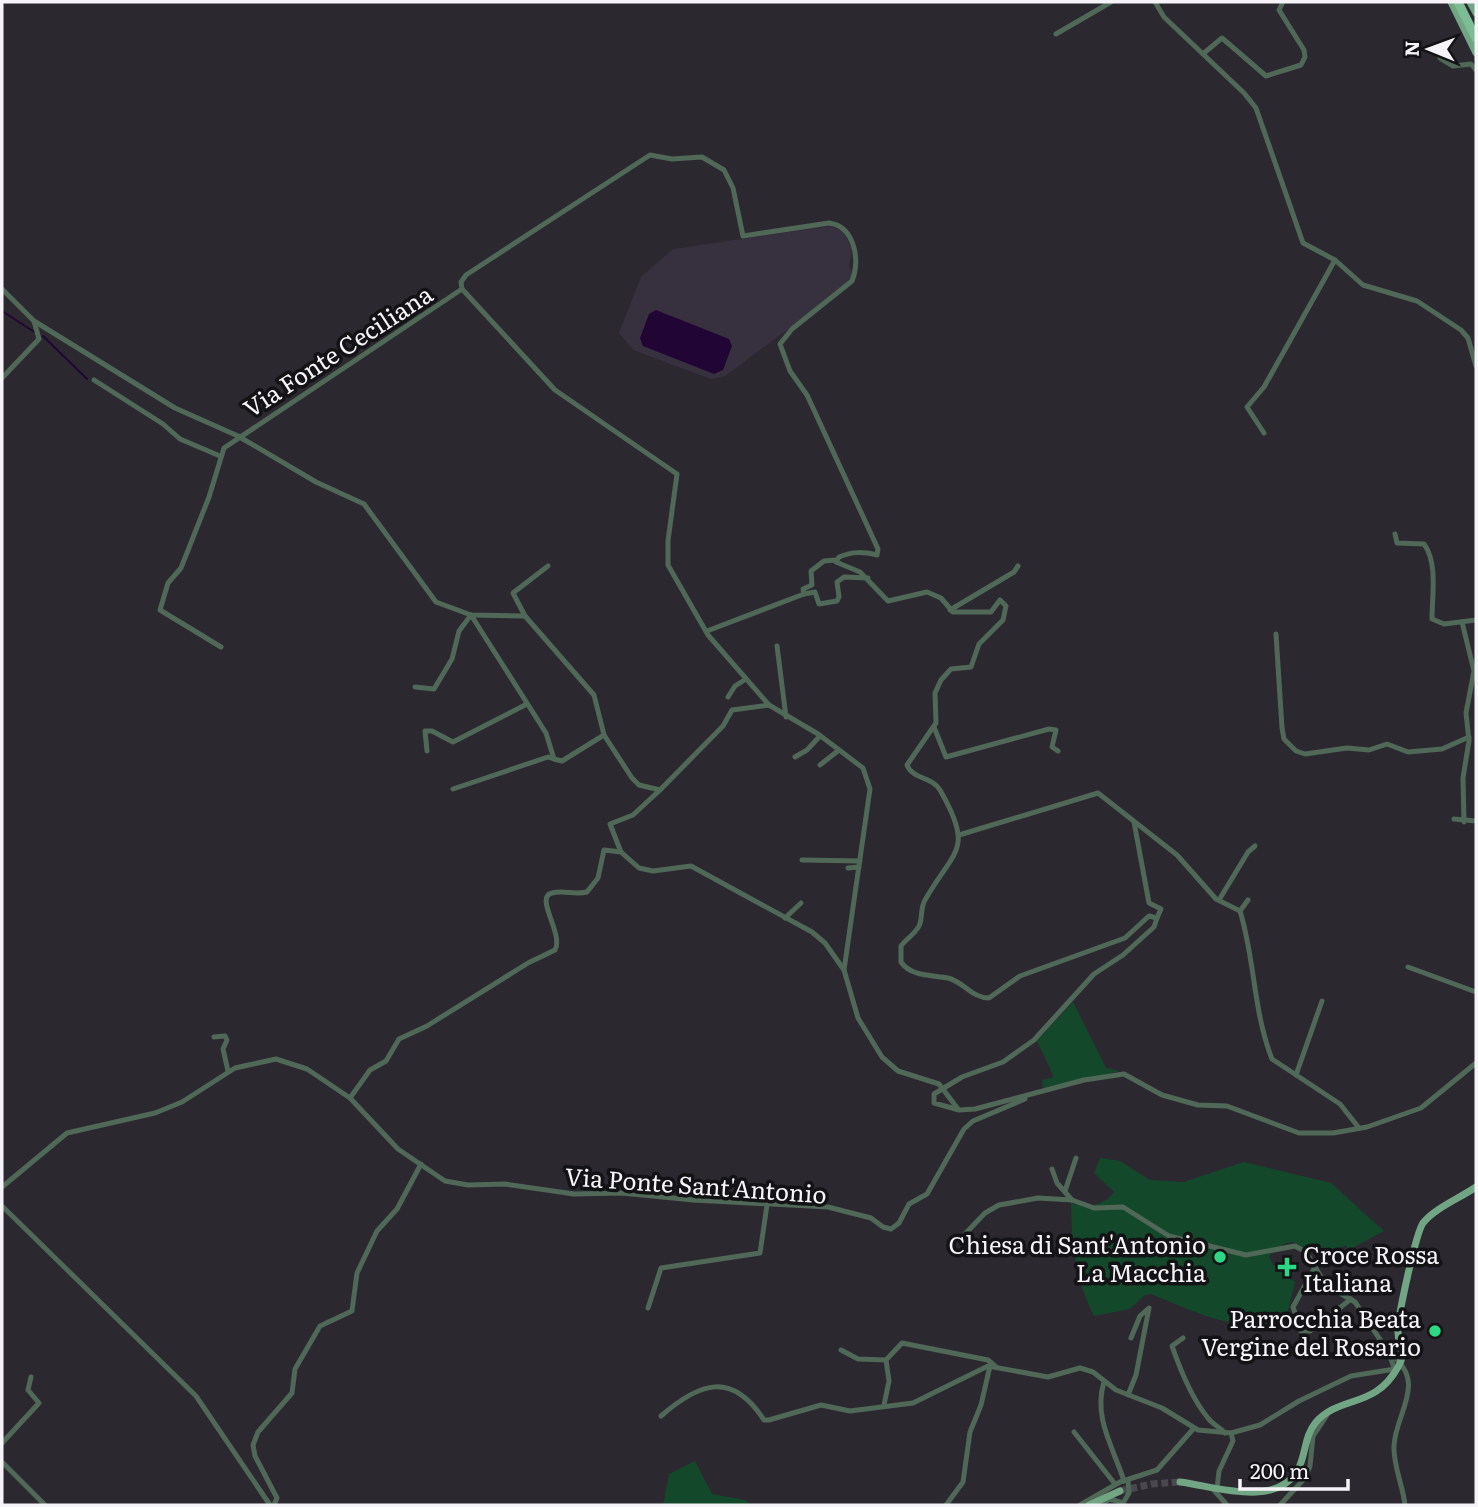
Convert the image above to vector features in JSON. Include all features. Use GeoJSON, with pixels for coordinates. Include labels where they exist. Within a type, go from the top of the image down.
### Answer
{"type":"FeatureCollection","features":[{"type":"Feature","properties":{"kind":"highway"},"geometry":{"type":"LineString","coordinates":[[1458,2],[1476,38]]}},
{"type":"Feature","properties":{"kind":"highway"},"geometry":{"type":"LineString","coordinates":[[1467,2],[1476,23]]}},
{"type":"Feature","properties":{"kind":"main road"},"geometry":{"type":"LineString","coordinates":[[1451,2],[1476,53]]}},
{"type":"Feature","properties":{"kind":"main road"},"geometry":{"type":"LineString","coordinates":[[1467,2],[1476,13]]}},
{"type":"Feature","properties":{"kind":"main road"},"geometry":{"type":"LineString","coordinates":[[1180,1482],[1250,1498],[1277,1492],[1295,1476],[1311,1431],[1328,1413],[1374,1395],[1404,1354],[1398,1330],[1419,1229],[1432,1216],[1476,1187]]}},
{"type":"Feature","properties":{"kind":"main road"},"geometry":{"type":"LineString","coordinates":[[1089,1505],[1118,1488]]}},
{"type":"Feature","properties":{"kind":"street"},"geometry":{"type":"LineString","coordinates":[[1056,34],[1111,2]]}},
{"type":"Feature","properties":{"kind":"street"},"geometry":{"type":"LineString","coordinates":[[1155,2],[1164,17],[1204,53],[1256,108],[1303,243],[1335,260],[1367,287],[1417,301],[1461,330],[1468,338],[1476,366]]}},
{"type":"Feature","properties":{"kind":"street"},"geometry":{"type":"LineString","coordinates":[[1204,53],[1222,38],[1266,76],[1301,65],[1305,57],[1304,50],[1279,8],[1283,2]]}},
{"type":"Feature","properties":{"kind":"street"},"geometry":{"type":"LineString","coordinates":[[1440,58],[1453,66],[1471,64],[1476,69]]}},
{"type":"Feature","properties":{"kind":"street"},"geometry":{"type":"LineString","coordinates":[[461,289],[461,282],[466,275],[650,155],[672,159],[702,157],[724,170],[733,188],[743,236],[829,223],[845,229],[855,251],[852,281],[792,329],[780,344],[790,371],[807,395],[878,549],[877,555],[854,552],[836,560],[824,561],[811,571],[812,585],[803,589],[804,594]]}},
{"type":"Feature","properties":{"kind":"street"},"geometry":{"type":"LineString","coordinates":[[1264,433],[1247,407],[1264,387],[1335,260]]}},
{"type":"Feature","properties":{"kind":"street"},"geometry":{"type":"LineString","coordinates":[[2,289],[34,321],[175,408],[238,436],[316,482],[364,504],[436,602],[471,615],[525,616]]}},
{"type":"Feature","properties":{"kind":"street","name":"Via Fonte Ceciliana"},"geometry":{"type":"LineString","coordinates":[[220,456],[238,436],[461,289],[555,390],[677,474],[668,565],[715,645],[769,705],[820,736],[863,768],[870,789],[844,970]]}},
{"type":"Feature","properties":{"kind":"street"},"geometry":{"type":"LineString","coordinates":[[2,379],[35,346],[40,332],[34,321]]}},
{"type":"Feature","properties":{"kind":"street"},"geometry":{"type":"LineString","coordinates":[[40,332],[48,329]]}},
{"type":"Feature","properties":{"kind":"street"},"geometry":{"type":"LineString","coordinates":[[94,380],[163,424],[180,439],[220,456],[209,497],[181,568],[168,583],[160,610],[221,647]]}},
{"type":"Feature","properties":{"kind":"street"},"geometry":{"type":"LineString","coordinates":[[1395,534],[1397,543],[1424,544],[1427,548],[1430,559],[1432,619],[1444,624],[1476,620]]}},
{"type":"Feature","properties":{"kind":"street"},"geometry":{"type":"LineString","coordinates":[[836,560],[837,564],[855,569],[868,578],[886,600],[895,602],[930,593],[941,598],[950,610],[987,614],[994,610],[1000,600],[1006,606],[1003,620],[979,644],[971,667],[951,669],[941,680],[935,693],[934,727],[946,757],[1049,729],[1056,730],[1052,747],[1058,751]]}},
{"type":"Feature","properties":{"kind":"street"},"geometry":{"type":"LineString","coordinates":[[548,566],[513,593],[525,616],[594,695],[604,735],[632,778],[639,785],[660,790]]}},
{"type":"Feature","properties":{"kind":"street"},"geometry":{"type":"LineString","coordinates":[[950,610],[1014,572],[1018,566]]}},
{"type":"Feature","properties":{"kind":"street"},"geometry":{"type":"LineString","coordinates":[[707,631],[804,594],[815,592],[819,604],[832,602],[839,597],[837,582],[844,577],[868,578]]}},
{"type":"Feature","properties":{"kind":"street"},"geometry":{"type":"LineString","coordinates":[[415,687],[433,689],[452,659],[458,631],[471,615]]}},
{"type":"Feature","properties":{"kind":"street"},"geometry":{"type":"LineString","coordinates":[[471,615],[545,733],[554,759]]}},
{"type":"Feature","properties":{"kind":"street"},"geometry":{"type":"LineString","coordinates":[[1462,622],[1474,671],[1466,713],[1469,737],[1462,801],[1464,822]]}},
{"type":"Feature","properties":{"kind":"street"},"geometry":{"type":"LineString","coordinates":[[1276,634],[1282,728],[1284,739],[1296,751],[1305,754],[1347,748],[1369,750],[1387,744],[1408,752],[1442,748],[1469,737]]}},
{"type":"Feature","properties":{"kind":"street"},"geometry":{"type":"LineString","coordinates":[[778,646],[786,717]]}},
{"type":"Feature","properties":{"kind":"street"},"geometry":{"type":"LineString","coordinates":[[728,697],[735,686],[746,679]]}},
{"type":"Feature","properties":{"kind":"street"},"geometry":{"type":"LineString","coordinates":[[427,751],[425,731],[432,730],[453,742],[527,704]]}},
{"type":"Feature","properties":{"kind":"street"},"geometry":{"type":"LineString","coordinates":[[769,705],[732,710],[719,729],[660,790],[633,815],[610,824],[621,852],[639,867],[653,872],[691,866],[818,937],[844,970],[858,1018],[882,1057],[898,1071],[939,1084],[959,1110]]}},
{"type":"Feature","properties":{"kind":"street"},"geometry":{"type":"LineString","coordinates":[[934,727],[908,768],[940,789],[959,835],[957,853],[925,900],[917,928],[900,948],[901,962],[909,970],[949,978],[978,996],[989,998],[1020,976],[1088,949],[1117,942],[1149,916],[1157,918]]}},
{"type":"Feature","properties":{"kind":"street"},"geometry":{"type":"LineString","coordinates":[[453,789],[548,757],[562,761],[604,735]]}},
{"type":"Feature","properties":{"kind":"street"},"geometry":{"type":"LineString","coordinates":[[795,757],[807,750],[820,736]]}},
{"type":"Feature","properties":{"kind":"street"},"geometry":{"type":"LineString","coordinates":[[820,765],[839,750]]}},
{"type":"Feature","properties":{"kind":"street"},"geometry":{"type":"LineString","coordinates":[[959,835],[1098,793],[1177,855],[1219,900],[1240,911],[1249,942],[1252,985],[1267,1047],[1276,1064],[1340,1104],[1359,1128]]}},
{"type":"Feature","properties":{"kind":"street"},"geometry":{"type":"LineString","coordinates":[[1454,820],[1476,821]]}},
{"type":"Feature","properties":{"kind":"street"},"geometry":{"type":"LineString","coordinates":[[1134,822],[1149,902],[1161,909],[1154,927],[1123,955],[1094,974],[1024,1048],[989,1068],[957,1079],[933,1096],[934,1103],[959,1110],[1124,1074],[1162,1095],[1198,1105],[1227,1106],[1299,1133],[1333,1133],[1359,1128],[1426,1105],[1476,1063]]}},
{"type":"Feature","properties":{"kind":"street"},"geometry":{"type":"LineString","coordinates":[[1219,900],[1248,852],[1255,846]]}},
{"type":"Feature","properties":{"kind":"street"},"geometry":{"type":"LineString","coordinates":[[350,1098],[370,1070],[386,1061],[399,1039],[427,1026],[528,962],[555,950],[558,933],[544,903],[546,897],[551,893],[587,892],[598,877],[604,850],[621,852]]}},
{"type":"Feature","properties":{"kind":"street"},"geometry":{"type":"LineString","coordinates":[[802,860],[859,864]]}},
{"type":"Feature","properties":{"kind":"street"},"geometry":{"type":"LineString","coordinates":[[848,868],[859,864]]}},
{"type":"Feature","properties":{"kind":"street"},"geometry":{"type":"LineString","coordinates":[[1240,911],[1248,900]]}},
{"type":"Feature","properties":{"kind":"street"},"geometry":{"type":"LineString","coordinates":[[785,918],[801,903]]}},
{"type":"Feature","properties":{"kind":"street"},"geometry":{"type":"LineString","coordinates":[[1408,967],[1476,992]]}},
{"type":"Feature","properties":{"kind":"street"},"geometry":{"type":"LineString","coordinates":[[1296,1075],[1322,1001]]}},
{"type":"Feature","properties":{"kind":"street"},"geometry":{"type":"LineString","coordinates":[[214,1037],[225,1036],[227,1040],[223,1049],[229,1071]]}},
{"type":"Feature","properties":{"kind":"street","name":"Via Ponte Sant'Antonio"},"geometry":{"type":"LineString","coordinates":[[2,1186],[67,1133],[155,1113],[182,1102],[229,1071],[258,1060],[283,1060],[312,1072],[350,1098],[398,1149],[445,1181],[468,1185],[505,1184],[562,1193],[622,1193],[767,1205],[828,1207],[871,1218],[883,1227],[891,1229],[900,1223],[909,1204],[927,1194],[964,1129],[973,1121],[1034,1094]]}},
{"type":"Feature","properties":{"kind":"street"},"geometry":{"type":"LineString","coordinates":[[1065,1191],[1076,1158]]}},
{"type":"Feature","properties":{"kind":"street"},"geometry":{"type":"LineString","coordinates":[[2,1206],[196,1396],[272,1505],[276,1498],[255,1456],[253,1444],[258,1432],[292,1393],[295,1368],[320,1326],[352,1311],[357,1273],[377,1231],[397,1209],[421,1164]]}},
{"type":"Feature","properties":{"kind":"street"},"geometry":{"type":"LineString","coordinates":[[1052,1169],[1057,1183],[1072,1200]]}},
{"type":"Feature","properties":{"kind":"street"},"geometry":{"type":"LineString","coordinates":[[965,1234],[985,1213],[999,1205],[1038,1198],[1072,1200],[1094,1208],[1123,1207],[1169,1236],[1246,1255],[1295,1246],[1306,1252],[1326,1285],[1352,1299],[1406,1376],[1408,1390],[1394,1450],[1405,1505]]}},
{"type":"Feature","properties":{"kind":"street"},"geometry":{"type":"LineString","coordinates":[[648,1308],[661,1268],[760,1253],[767,1205]]}},
{"type":"Feature","properties":{"kind":"street"},"geometry":{"type":"LineString","coordinates":[[1315,1267],[1293,1307],[1298,1329],[1310,1331],[1352,1299]]}},
{"type":"Feature","properties":{"kind":"street"},"geometry":{"type":"LineString","coordinates":[[1128,1395],[1136,1375],[1149,1308],[1140,1316],[1131,1338]]}},
{"type":"Feature","properties":{"kind":"street"},"geometry":{"type":"LineString","coordinates":[[1183,1338],[1172,1346],[1202,1411],[1210,1421],[1228,1433],[1233,1441],[1219,1471],[1215,1489],[1227,1505]]}},
{"type":"Feature","properties":{"kind":"street"},"geometry":{"type":"LineString","coordinates":[[841,1350],[858,1359],[886,1360],[902,1343],[988,1360],[993,1366]]}},
{"type":"Feature","properties":{"kind":"street"},"geometry":{"type":"LineString","coordinates":[[884,1405],[889,1381],[886,1360]]}},
{"type":"Feature","properties":{"kind":"street"},"geometry":{"type":"LineString","coordinates":[[661,1416],[698,1390],[718,1385],[736,1390],[766,1420],[821,1405],[849,1412],[918,1402],[993,1366],[1048,1377],[1080,1368],[1093,1372],[1104,1382],[1128,1395],[1162,1408],[1194,1428],[1208,1433],[1228,1433],[1260,1425],[1299,1401],[1351,1376],[1396,1365]]}},
{"type":"Feature","properties":{"kind":"street"},"geometry":{"type":"LineString","coordinates":[[946,1505],[963,1482],[970,1432],[993,1366]]}},
{"type":"Feature","properties":{"kind":"street"},"geometry":{"type":"LineString","coordinates":[[2,1443],[39,1403],[28,1390],[31,1377]]}},
{"type":"Feature","properties":{"kind":"street"},"geometry":{"type":"LineString","coordinates":[[1099,1505],[1110,1499],[1123,1504],[1129,1493],[1098,1405],[1104,1382]]}},
{"type":"Feature","properties":{"kind":"street"},"geometry":{"type":"LineString","coordinates":[[1280,1505],[1305,1478],[1310,1466],[1313,1436],[1328,1413]]}},
{"type":"Feature","properties":{"kind":"street"},"geometry":{"type":"LineString","coordinates":[[1080,1505],[1118,1488],[1126,1480],[1151,1474],[1163,1465],[1194,1428]]}},
{"type":"Feature","properties":{"kind":"street"},"geometry":{"type":"LineString","coordinates":[[1074,1432],[1118,1488]]}},
{"type":"Feature","properties":{"kind":"street"},"geometry":{"type":"LineString","coordinates":[[2,1462],[45,1505]]}},
{"type":"Feature","properties":{"kind":"shaded area"},"geometry":{"type":"Polygon","coordinates":[[[831,226],[843,231],[852,249],[849,266],[853,274],[848,282],[841,290],[725,376],[711,379],[633,350],[619,333],[641,277],[673,249],[831,226]]]}},
{"type":"Feature","properties":{"kind":"shaded area"},"geometry":{"type":"Polygon","coordinates":[[[656,310],[729,339],[732,346],[723,370],[714,374],[643,346],[640,338],[649,314],[656,310]]]}},
{"type":"Feature","properties":{"kind":"green space"},"geometry":{"type":"Polygon","coordinates":[[[1073,1002],[1106,1068],[1120,1071],[1043,1088],[1042,1080],[1054,1077],[1037,1041],[1073,1002]]]}},
{"type":"Feature","properties":{"kind":"green space"},"geometry":{"type":"Polygon","coordinates":[[[1100,1158],[1120,1161],[1150,1180],[1184,1182],[1244,1162],[1331,1183],[1384,1231],[1349,1250],[1346,1246],[1317,1254],[1289,1242],[1269,1256],[1273,1265],[1295,1282],[1285,1323],[1251,1326],[1234,1323],[1200,1314],[1151,1294],[1145,1295],[1130,1309],[1094,1316],[1075,1261],[1071,1203],[1095,1205],[1105,1201],[1114,1192],[1094,1173],[1100,1158]]]}},
{"type":"Feature","properties":{"kind":"green space"},"geometry":{"type":"Polygon","coordinates":[[[695,1461],[712,1494],[745,1500],[752,1505],[663,1505],[669,1474],[695,1461]]]}},
{"type":"Feature","properties":{"kind":"waterway"},"geometry":{"type":"LineString","coordinates":[[2,311],[36,333]]}},
{"type":"Feature","properties":{"kind":"waterway"},"geometry":{"type":"LineString","coordinates":[[43,336],[87,379]]}},
{"type":"Feature","properties":{"kind":"tunnel"},"geometry":{"type":"LineString","coordinates":[[1120,1491],[1152,1484],[1180,1482]]}},
{"type":"Feature","properties":{"kind":"place","name":"Chiesa di Sant'Antonio La Macchia"},"geometry":{"type":"Point","coordinates":[1220,1257]}},
{"type":"Feature","properties":{"kind":"place","name":"Croce Rossa Italiana"},"geometry":{"type":"Point","coordinates":[1287,1267]}},
{"type":"Feature","properties":{"kind":"place","name":"Parrocchia Beata Vergine del Rosario"},"geometry":{"type":"Point","coordinates":[1435,1331]}}]}
